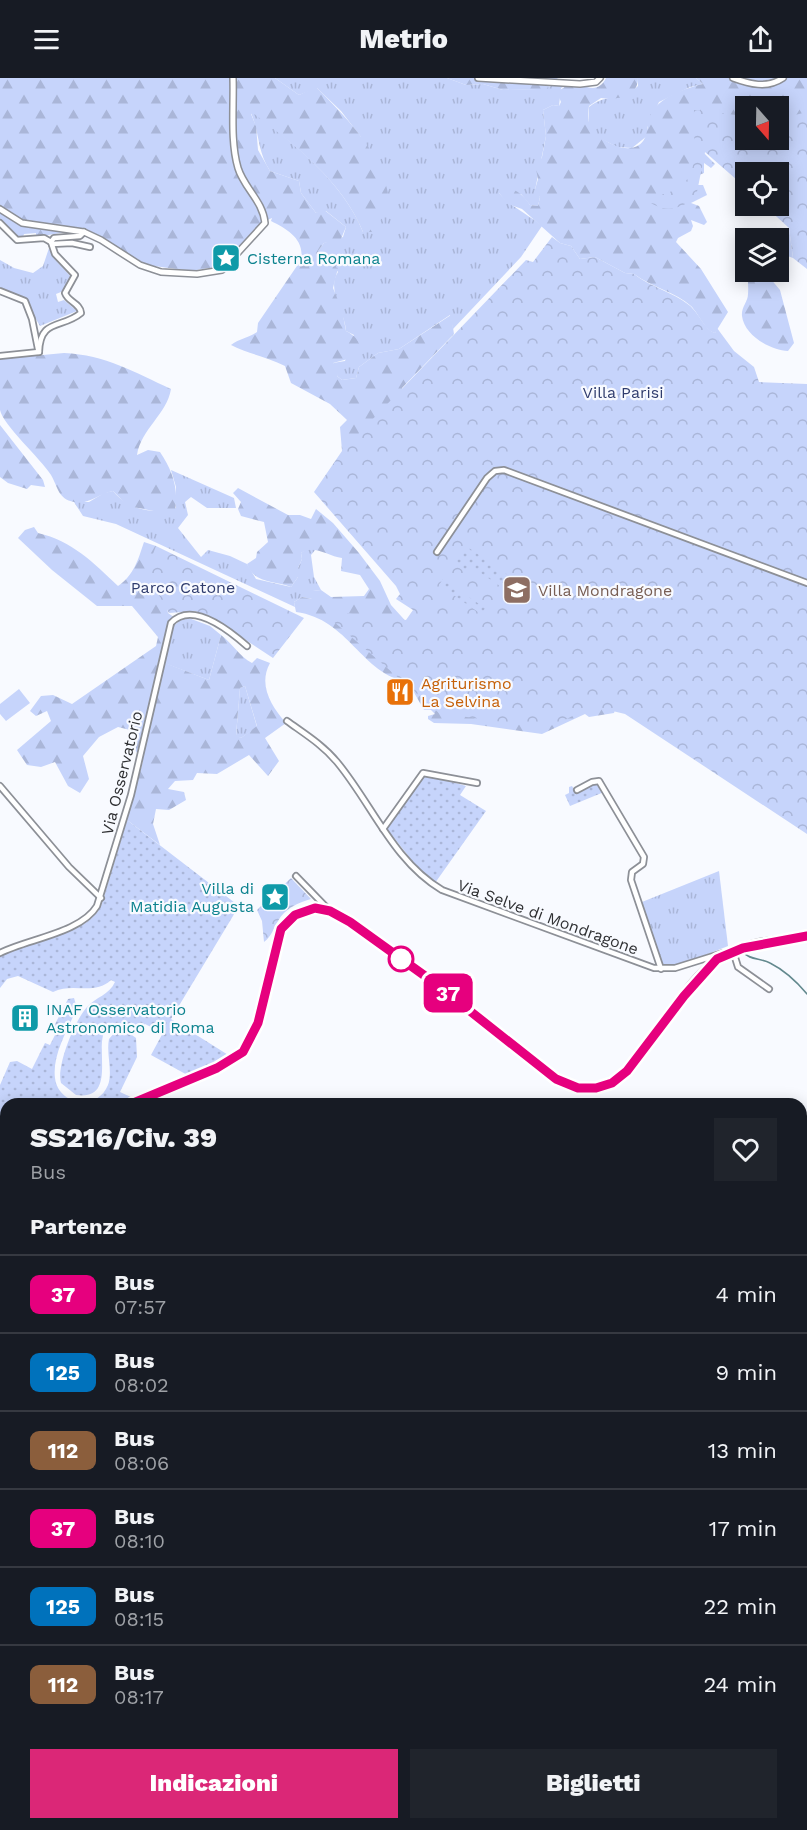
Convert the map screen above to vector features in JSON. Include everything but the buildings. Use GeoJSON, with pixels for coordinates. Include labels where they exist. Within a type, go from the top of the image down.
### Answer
{"type":"FeatureCollection","features":[{"type":"Feature","properties":{"kind":"main road"},"geometry":{"type":"LineString","coordinates":[[145,1098],[217,1068],[243,1052],[258,1023],[281,929],[291,918],[305,910],[315,908],[330,911],[432,981],[556,1079],[578,1088],[604,1086],[623,1075],[711,964],[733,950],[807,936]]}},
{"type":"Feature","properties":{"kind":"street"},"geometry":{"type":"LineString","coordinates":[[0,209],[22,224],[84,232],[140,265],[161,272],[203,274],[222,270],[265,223],[262,208],[240,174],[236,160],[233,78]]}},
{"type":"Feature","properties":{"kind":"street"},"geometry":{"type":"LineString","coordinates":[[477,78],[580,84],[596,82],[600,78]]}},
{"type":"Feature","properties":{"kind":"street"},"geometry":{"type":"LineString","coordinates":[[733,78],[746,83],[764,85],[783,78]]}},
{"type":"Feature","properties":{"kind":"street"},"geometry":{"type":"LineString","coordinates":[[0,223],[17,240],[44,238],[51,243],[55,254],[75,275],[65,293],[67,298],[79,307],[81,313],[46,330],[41,335],[39,352]]}},
{"type":"Feature","properties":{"kind":"street"},"geometry":{"type":"LineString","coordinates":[[51,243],[54,238],[80,236],[84,232]]}},
{"type":"Feature","properties":{"kind":"street"},"geometry":{"type":"LineString","coordinates":[[51,243],[72,243],[90,247]]}},
{"type":"Feature","properties":{"kind":"street"},"geometry":{"type":"LineString","coordinates":[[0,293],[22,298],[26,304],[39,352]]}},
{"type":"Feature","properties":{"kind":"street"},"geometry":{"type":"LineString","coordinates":[[0,356],[39,352]]}},
{"type":"Feature","properties":{"kind":"street"},"geometry":{"type":"LineString","coordinates":[[437,552],[490,474],[504,470],[807,582]]}},
{"type":"Feature","properties":{"kind":"street","name":"Via Osservatorio"},"geometry":{"type":"LineString","coordinates":[[0,953],[80,923],[94,911],[101,898],[131,795],[169,626],[180,616],[196,615],[228,631],[248,646]]}},
{"type":"Feature","properties":{"kind":"street","name":"Via Selve di Mondragone"},"geometry":{"type":"LineString","coordinates":[[287,721],[333,758],[383,829],[417,870],[447,892],[661,969],[685,966],[733,950]]}},
{"type":"Feature","properties":{"kind":"street"},"geometry":{"type":"LineString","coordinates":[[383,829],[424,772],[477,783]]}},
{"type":"Feature","properties":{"kind":"street","name":"Via Selve di Mondragone"},"geometry":{"type":"LineString","coordinates":[[577,790],[599,781],[644,857],[642,864],[633,870],[631,880],[661,969]]}},
{"type":"Feature","properties":{"kind":"street"},"geometry":{"type":"LineString","coordinates":[[0,786],[69,867],[101,898]]}},
{"type":"Feature","properties":{"kind":"street"},"geometry":{"type":"LineString","coordinates":[[296,876],[330,911]]}},
{"type":"Feature","properties":{"kind":"street"},"geometry":{"type":"LineString","coordinates":[[733,950],[738,967],[769,989]]}},
{"type":"Feature","properties":{"kind":"green space"},"geometry":{"type":"Polygon","coordinates":[[[0,78],[275,78],[299,95],[316,87],[327,98],[359,134],[383,174],[388,200],[374,232],[363,232],[343,197],[316,166],[269,125],[253,113],[251,114],[256,126],[258,150],[270,171],[299,181],[301,193],[316,213],[323,209],[346,227],[340,241],[324,243],[318,251],[328,265],[338,268],[333,288],[342,310],[346,331],[356,338],[360,348],[359,356],[333,363],[341,370],[337,376],[342,380],[356,378],[359,367],[378,353],[399,349],[451,315],[454,334],[402,388],[394,483],[342,451],[340,427],[347,420],[330,404],[291,383],[285,366],[231,345],[257,332],[258,323],[301,260],[300,246],[294,236],[271,221],[272,218],[261,223],[222,266],[190,271],[140,264],[98,235],[85,229],[36,237],[36,233],[24,234],[23,237],[13,236],[0,222],[0,78]]]}},
{"type":"Feature","properties":{"kind":"green space"},"geometry":{"type":"Polygon","coordinates":[[[275,78],[447,78],[466,85],[483,84],[503,90],[538,89],[560,84],[565,86],[561,88],[559,106],[553,105],[543,110],[546,136],[535,190],[540,197],[538,206],[530,205],[521,194],[499,193],[509,203],[542,226],[521,257],[453,329],[450,315],[399,349],[378,353],[359,367],[356,378],[342,380],[337,376],[338,372],[333,363],[345,361],[354,335],[346,331],[335,293],[335,279],[338,272],[318,251],[324,243],[343,237],[346,227],[326,211],[316,213],[301,193],[299,181],[270,171],[263,156],[251,113],[254,112],[301,151],[331,181],[354,214],[363,232],[361,137],[341,111],[317,88],[299,95],[275,78]]]}},
{"type":"Feature","properties":{"kind":"green space"},"geometry":{"type":"Polygon","coordinates":[[[447,78],[558,78],[546,89],[503,90],[483,84],[466,85],[447,78]]]}},
{"type":"Feature","properties":{"kind":"green space"},"geometry":{"type":"Polygon","coordinates":[[[606,78],[638,78],[637,85],[630,94],[613,99],[601,98],[589,106],[588,118],[591,128],[606,141],[619,147],[633,148],[639,145],[646,136],[650,116],[659,104],[680,91],[703,84],[696,78],[807,78],[807,129],[785,162],[759,162],[736,150],[789,150],[789,96],[735,96],[735,150],[709,136],[704,153],[715,164],[711,168],[704,163],[704,173],[699,175],[696,185],[703,185],[707,195],[691,203],[699,206],[707,222],[704,225],[691,220],[693,226],[691,231],[678,238],[676,242],[701,269],[728,312],[715,333],[705,326],[691,306],[678,297],[595,257],[580,259],[571,246],[560,243],[522,209],[508,204],[499,193],[500,189],[514,190],[521,194],[530,205],[538,206],[540,197],[534,193],[538,179],[536,169],[542,157],[546,136],[543,110],[553,105],[559,106],[561,102],[557,92],[575,80],[583,80],[587,87],[593,88],[601,85],[606,78]]]}},
{"type":"Feature","properties":{"kind":"green space"},"geometry":{"type":"Polygon","coordinates":[[[638,78],[696,78],[703,84],[690,87],[659,102],[647,128],[647,136],[632,148],[617,147],[596,136],[589,127],[589,107],[596,102],[625,95],[638,86],[638,78]]]}},
{"type":"Feature","properties":{"kind":"green space"},"geometry":{"type":"Polygon","coordinates":[[[694,110],[735,115],[735,150],[789,150],[789,116],[807,112],[807,269],[793,258],[789,228],[776,216],[789,216],[789,162],[735,162],[735,178],[705,152],[696,197],[682,206],[670,209],[657,206],[643,198],[663,194],[677,188],[687,180],[694,158],[694,110]]]}},
{"type":"Feature","properties":{"kind":"green space"},"geometry":{"type":"Polygon","coordinates":[[[789,228],[793,258],[789,257],[789,228]]]}},
{"type":"Feature","properties":{"kind":"green space","name":"Villa Mondragone"},"geometry":{"type":"Polygon","coordinates":[[[552,237],[560,243],[571,246],[580,259],[595,257],[625,273],[634,274],[683,300],[693,308],[711,331],[715,333],[717,328],[734,351],[754,367],[759,382],[807,384],[807,834],[625,714],[592,706],[555,725],[535,727],[439,713],[325,614],[344,613],[406,620],[413,610],[396,599],[400,594],[396,586],[314,492],[342,451],[526,260],[533,262],[552,237]]]}},
{"type":"Feature","properties":{"kind":"green space"},"geometry":{"type":"Polygon","coordinates":[[[49,248],[53,257],[72,278],[61,292],[56,294],[58,302],[64,300],[77,311],[40,326],[23,297],[0,289],[0,260],[14,268],[33,273],[43,266],[49,248]]]}},
{"type":"Feature","properties":{"kind":"green space"},"geometry":{"type":"Polygon","coordinates":[[[748,282],[773,282],[780,290],[794,343],[788,351],[759,341],[748,329],[742,313],[748,297],[748,282]]]}},
{"type":"Feature","properties":{"kind":"green space"},"geometry":{"type":"Polygon","coordinates":[[[64,353],[107,361],[171,389],[165,406],[143,437],[137,455],[148,450],[160,452],[165,459],[176,490],[174,515],[128,506],[113,491],[79,503],[65,498],[59,492],[46,468],[8,424],[0,410],[0,359],[64,353]]]}},
{"type":"Feature","properties":{"kind":"green space"},"geometry":{"type":"Polygon","coordinates":[[[0,425],[43,480],[45,487],[31,485],[27,489],[8,483],[0,477],[0,425]]]}},
{"type":"Feature","properties":{"kind":"green space"},"geometry":{"type":"Polygon","coordinates":[[[171,470],[234,498],[236,508],[207,508],[191,497],[185,502],[188,515],[178,528],[201,557],[208,550],[230,556],[247,564],[256,579],[291,587],[298,577],[301,553],[306,549],[316,549],[311,555],[314,577],[321,590],[313,591],[312,599],[302,597],[294,602],[295,607],[116,524],[83,516],[74,502],[89,502],[104,493],[113,491],[134,507],[151,511],[176,508],[176,487],[171,470]]]}},
{"type":"Feature","properties":{"kind":"green space"},"geometry":{"type":"Polygon","coordinates":[[[238,488],[288,515],[300,515],[311,519],[316,509],[333,523],[359,553],[380,581],[391,605],[421,638],[618,701],[614,713],[589,717],[585,714],[542,734],[471,724],[434,723],[428,719],[428,716],[435,714],[431,710],[424,710],[408,682],[378,669],[329,625],[314,617],[296,612],[294,602],[302,597],[312,599],[312,591],[321,590],[331,597],[364,596],[369,589],[360,575],[341,571],[342,558],[316,550],[301,553],[298,577],[291,587],[254,575],[247,564],[256,558],[257,552],[268,542],[264,522],[241,516],[238,509],[241,502],[233,493],[238,488]]]}},
{"type":"Feature","properties":{"kind":"green space"},"geometry":{"type":"Polygon","coordinates":[[[34,527],[38,533],[72,547],[118,586],[132,572],[144,542],[156,546],[168,613],[178,620],[169,636],[165,663],[209,680],[221,635],[252,663],[257,658],[270,663],[265,679],[268,695],[275,710],[286,723],[265,738],[279,761],[268,776],[249,755],[217,774],[197,773],[193,780],[175,781],[168,789],[184,792],[186,800],[169,810],[156,809],[153,824],[160,845],[127,820],[143,761],[135,750],[138,738],[130,730],[118,727],[99,737],[83,756],[89,779],[80,793],[68,786],[55,762],[41,767],[27,765],[17,750],[51,721],[47,711],[36,716],[30,711],[41,696],[53,695],[72,704],[156,646],[158,637],[132,606],[97,606],[52,570],[18,538],[25,530],[34,527]],[[245,686],[240,688],[236,735],[241,738],[257,726],[245,686]]]}},
{"type":"Feature","properties":{"kind":"green space","name":"Parco Catone"},"geometry":{"type":"Polygon","coordinates":[[[156,546],[304,618],[273,658],[218,622],[195,611],[169,613],[146,572],[156,546]]]}},
{"type":"Feature","properties":{"kind":"green space"},"geometry":{"type":"Polygon","coordinates":[[[466,546],[508,575],[500,586],[469,565],[464,571],[454,564],[466,546]]]}},
{"type":"Feature","properties":{"kind":"green space"},"geometry":{"type":"Polygon","coordinates":[[[445,576],[451,581],[450,584],[479,604],[481,602],[487,606],[481,614],[439,585],[445,576]]]}},
{"type":"Feature","properties":{"kind":"green space"},"geometry":{"type":"Polygon","coordinates":[[[186,617],[210,626],[221,635],[209,680],[164,663],[172,630],[180,620],[186,617]]]}},
{"type":"Feature","properties":{"kind":"green space"},"geometry":{"type":"Polygon","coordinates":[[[245,686],[257,727],[241,738],[236,736],[240,688],[245,686]]]}},
{"type":"Feature","properties":{"kind":"green space"},"geometry":{"type":"Polygon","coordinates":[[[19,689],[30,703],[6,721],[0,714],[0,704],[19,689]]]}},
{"type":"Feature","properties":{"kind":"green space"},"geometry":{"type":"Polygon","coordinates":[[[425,774],[466,786],[460,795],[486,811],[435,883],[414,863],[387,829],[425,774]]]}},
{"type":"Feature","properties":{"kind":"green space"},"geometry":{"type":"Polygon","coordinates":[[[595,782],[604,792],[570,806],[565,795],[569,793],[569,787],[572,786],[576,793],[595,782]]]}},
{"type":"Feature","properties":{"kind":"green space"},"geometry":{"type":"Polygon","coordinates":[[[127,820],[239,906],[171,1019],[233,1058],[191,1077],[151,1055],[165,1029],[158,1025],[155,1029],[145,1024],[142,1030],[119,1024],[107,1027],[103,1038],[100,1084],[92,1093],[76,1095],[61,1083],[60,1075],[64,1055],[82,1013],[115,982],[111,980],[98,987],[68,988],[53,992],[18,976],[7,979],[0,988],[0,956],[72,930],[95,914],[102,903],[127,820]]]}},
{"type":"Feature","properties":{"kind":"green space"},"geometry":{"type":"Polygon","coordinates":[[[719,871],[728,946],[685,963],[662,966],[642,902],[719,871]]]}},
{"type":"Feature","properties":{"kind":"green space"},"geometry":{"type":"Polygon","coordinates":[[[291,878],[311,899],[288,909],[264,942],[262,921],[257,910],[291,878]]]}},
{"type":"Feature","properties":{"kind":"green space"},"geometry":{"type":"Polygon","coordinates":[[[74,998],[77,1008],[56,1060],[55,1078],[58,1087],[69,1098],[0,1098],[0,1085],[10,1062],[17,1061],[32,1069],[45,1043],[50,1045],[58,1029],[54,1026],[68,999],[74,998]]]}},
{"type":"Feature","properties":{"kind":"green space"},"geometry":{"type":"Polygon","coordinates":[[[125,1030],[136,1038],[137,1057],[120,1092],[133,1098],[97,1098],[103,1094],[109,1080],[109,1039],[115,1032],[125,1030]]]}},
{"type":"Feature","properties":{"kind":"waterway"},"geometry":{"type":"LineString","coordinates":[[743,952],[748,956],[767,961],[780,969],[807,994]]}},
{"type":"Feature","properties":{"kind":"bus line","name":"37"},"geometry":{"type":"LineString","coordinates":[[145,1098],[220,1066],[245,1049],[258,1023],[279,933],[291,918],[309,909],[330,911],[350,922],[432,981],[556,1079],[578,1088],[604,1086],[623,1075],[684,996],[711,964],[721,956],[733,950],[807,936]]}},
{"type":"Feature","properties":{"kind":"place","name":"Cisterna Romana"},"geometry":{"type":"Point","coordinates":[226,258]}},
{"type":"Feature","properties":{"kind":"place","name":"Villa Mondragone"},"geometry":{"type":"Point","coordinates":[517,590]}},
{"type":"Feature","properties":{"kind":"place","name":"Agriturismo La Selvina"},"geometry":{"type":"Point","coordinates":[400,692]}},
{"type":"Feature","properties":{"kind":"place","name":"Villa di Matidia Augusta"},"geometry":{"type":"Point","coordinates":[275,897]}},
{"type":"Feature","properties":{"kind":"place","name":"INAF Osservatorio Astronomico di Roma"},"geometry":{"type":"Point","coordinates":[25,1018]}},
{"type":"Feature","properties":{"kind":"park label","name":"Villa Parisi"},"geometry":{"type":"Point","coordinates":[623,392]}}]}
